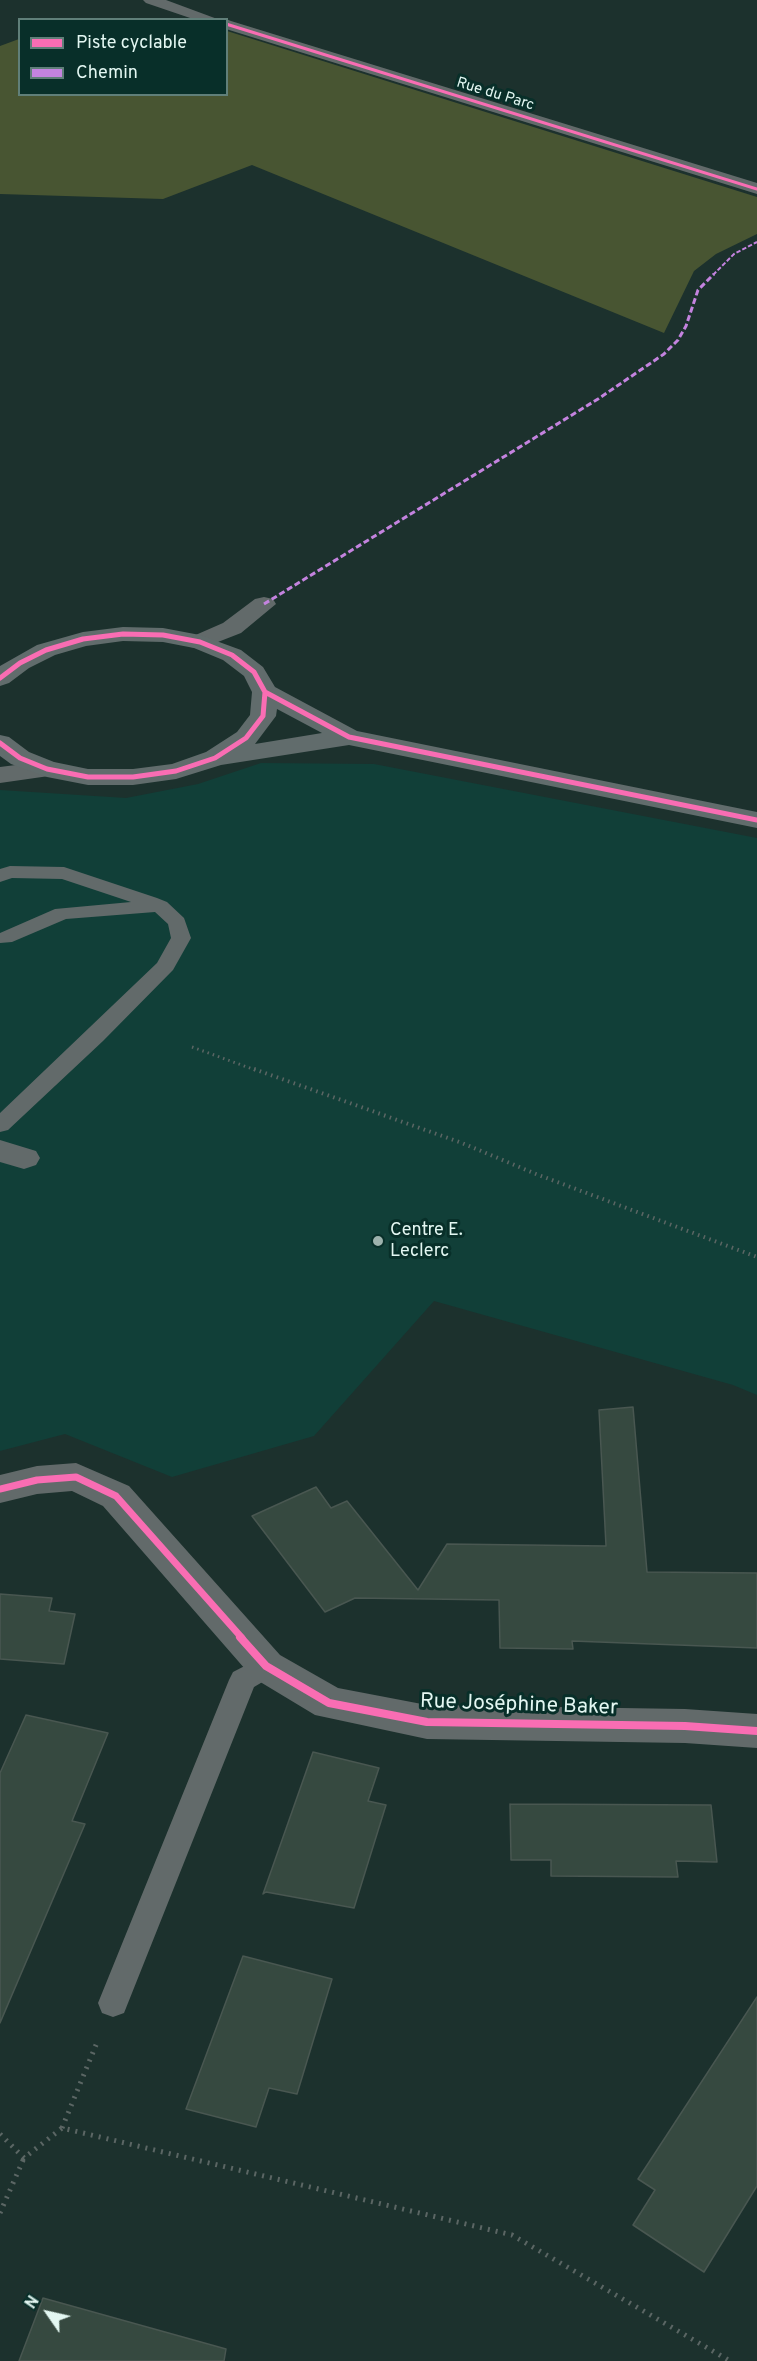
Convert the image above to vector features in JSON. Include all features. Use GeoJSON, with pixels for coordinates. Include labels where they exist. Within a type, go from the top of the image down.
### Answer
{"type":"FeatureCollection","features":[{"type":"Feature","properties":{"kind":"street"},"geometry":{"type":"LineString","coordinates":[[151,0],[207,18]]}},
{"type":"Feature","properties":{"kind":"street","name":"Rue du Parc"},"geometry":{"type":"LineString","coordinates":[[228,25],[757,189]]}},
{"type":"Feature","properties":{"kind":"street"},"geometry":{"type":"LineString","coordinates":[[201,642],[232,628],[264,604]]}},
{"type":"Feature","properties":{"kind":"street"},"geometry":{"type":"LineString","coordinates":[[0,678],[20,663],[46,650],[83,639],[123,634],[163,635],[201,642],[232,655],[247,666],[254,672],[265,692],[349,737],[757,820]]}},
{"type":"Feature","properties":{"kind":"street"},"geometry":{"type":"LineString","coordinates":[[0,651],[46,650]]}},
{"type":"Feature","properties":{"kind":"street"},"geometry":{"type":"LineString","coordinates":[[215,758],[246,738],[263,716],[265,692]]}},
{"type":"Feature","properties":{"kind":"street"},"geometry":{"type":"LineString","coordinates":[[0,743],[20,758],[47,769],[88,777],[133,777],[176,771],[215,758],[349,737]]}},
{"type":"Feature","properties":{"kind":"street"},"geometry":{"type":"LineString","coordinates":[[0,774],[47,769]]}},
{"type":"Feature","properties":{"kind":"street","name":"Rue Joséphine Baker"},"geometry":{"type":"LineString","coordinates":[[0,1489],[37,1480],[76,1477],[116,1496],[266,1666],[329,1703],[427,1722],[685,1726],[757,1731]]}},
{"type":"Feature","properties":{"kind":"lane"},"geometry":{"type":"LineString","coordinates":[[0,876],[10,872],[64,873],[160,906],[177,922],[181,938],[165,966],[96,1036],[0,1125]]}},
{"type":"Feature","properties":{"kind":"lane"},"geometry":{"type":"LineString","coordinates":[[5,938],[62,913],[160,906]]}},
{"type":"Feature","properties":{"kind":"lane"},"geometry":{"type":"LineString","coordinates":[[113,2003],[243,1680],[266,1666]]}},
{"type":"Feature","properties":{"kind":"path"},"geometry":{"type":"LineString","coordinates":[[192,1047],[462,1143],[536,1174],[757,1257]]}},
{"type":"Feature","properties":{"kind":"path"},"geometry":{"type":"LineString","coordinates":[[0,2213],[24,2158],[62,2128],[113,2003]]}},
{"type":"Feature","properties":{"kind":"path"},"geometry":{"type":"LineString","coordinates":[[62,2128],[512,2235],[730,2361]]}},
{"type":"Feature","properties":{"kind":"path"},"geometry":{"type":"LineString","coordinates":[[0,2134],[24,2158]]}},
{"type":"Feature","properties":{"kind":"shaded area"},"geometry":{"type":"Polygon","coordinates":[[[228,31],[757,197],[757,234],[716,254],[694,271],[664,333],[252,165],[163,199],[0,194],[0,46],[18,39],[18,96],[228,96],[228,31]]]}},
{"type":"Feature","properties":{"kind":"shaded area"},"geometry":{"type":"Polygon","coordinates":[[[261,763],[374,764],[757,838],[757,1395],[733,1385],[434,1301],[314,1436],[172,1477],[65,1434],[0,1451],[0,790],[126,798],[198,784],[261,763]]]}},
{"type":"Feature","properties":{"kind":"building"},"geometry":{"type":"Polygon","coordinates":[[[633,1407],[647,1572],[757,1573],[757,1648],[572,1641],[573,1649],[500,1648],[499,1600],[355,1598],[325,1612],[252,1516],[316,1487],[331,1508],[347,1501],[418,1590],[447,1544],[606,1546],[599,1410],[633,1407]]]}},
{"type":"Feature","properties":{"kind":"building"},"geometry":{"type":"Polygon","coordinates":[[[0,1594],[52,1598],[49,1611],[75,1614],[64,1664],[0,1659],[0,1594]]]}},
{"type":"Feature","properties":{"kind":"building"},"geometry":{"type":"Polygon","coordinates":[[[26,1715],[108,1733],[72,1821],[85,1824],[0,2023],[0,1773],[26,1715]]]}},
{"type":"Feature","properties":{"kind":"building"},"geometry":{"type":"Polygon","coordinates":[[[313,1752],[379,1768],[368,1801],[386,1805],[354,1908],[266,1892],[263,1894],[313,1752]]]}},
{"type":"Feature","properties":{"kind":"building"},"geometry":{"type":"Polygon","coordinates":[[[510,1804],[711,1805],[717,1862],[676,1861],[678,1877],[551,1876],[551,1860],[511,1860],[510,1804]]]}},
{"type":"Feature","properties":{"kind":"building"},"geometry":{"type":"Polygon","coordinates":[[[243,1956],[332,1979],[297,2094],[269,2088],[256,2127],[186,2109],[243,1956]]]}},
{"type":"Feature","properties":{"kind":"building"},"geometry":{"type":"Polygon","coordinates":[[[757,1997],[757,2186],[704,2272],[633,2225],[655,2190],[638,2179],[757,1997]]]}},
{"type":"Feature","properties":{"kind":"building"},"geometry":{"type":"Polygon","coordinates":[[[43,2298],[226,2349],[224,2361],[19,2361],[43,2298]]]}},
{"type":"Feature","properties":{"kind":"marked path"},"geometry":{"type":"LineString","coordinates":[[264,604],[598,399],[664,354],[678,340],[686,326],[698,290],[734,254],[757,242]]}},
{"type":"Feature","properties":{"kind":"cycle path"},"geometry":{"type":"LineString","coordinates":[[228,25],[757,189]]}},
{"type":"Feature","properties":{"kind":"cycle path"},"geometry":{"type":"LineString","coordinates":[[0,678],[20,663],[46,650],[83,639],[123,634],[163,635],[200,642],[232,655],[254,672],[265,692],[263,716],[246,738],[215,758],[176,771],[133,777],[88,777],[47,769],[20,758],[0,743]]}},
{"type":"Feature","properties":{"kind":"cycle path"},"geometry":{"type":"LineString","coordinates":[[265,692],[349,737],[757,820]]}},
{"type":"Feature","properties":{"kind":"cycle path"},"geometry":{"type":"LineString","coordinates":[[0,1489],[37,1480],[76,1477],[116,1496],[266,1666],[329,1703],[427,1722],[685,1726],[757,1731]]}},
{"type":"Feature","properties":{"kind":"place","name":"Centre E. Leclerc"},"geometry":{"type":"Point","coordinates":[378,1241]}}]}
